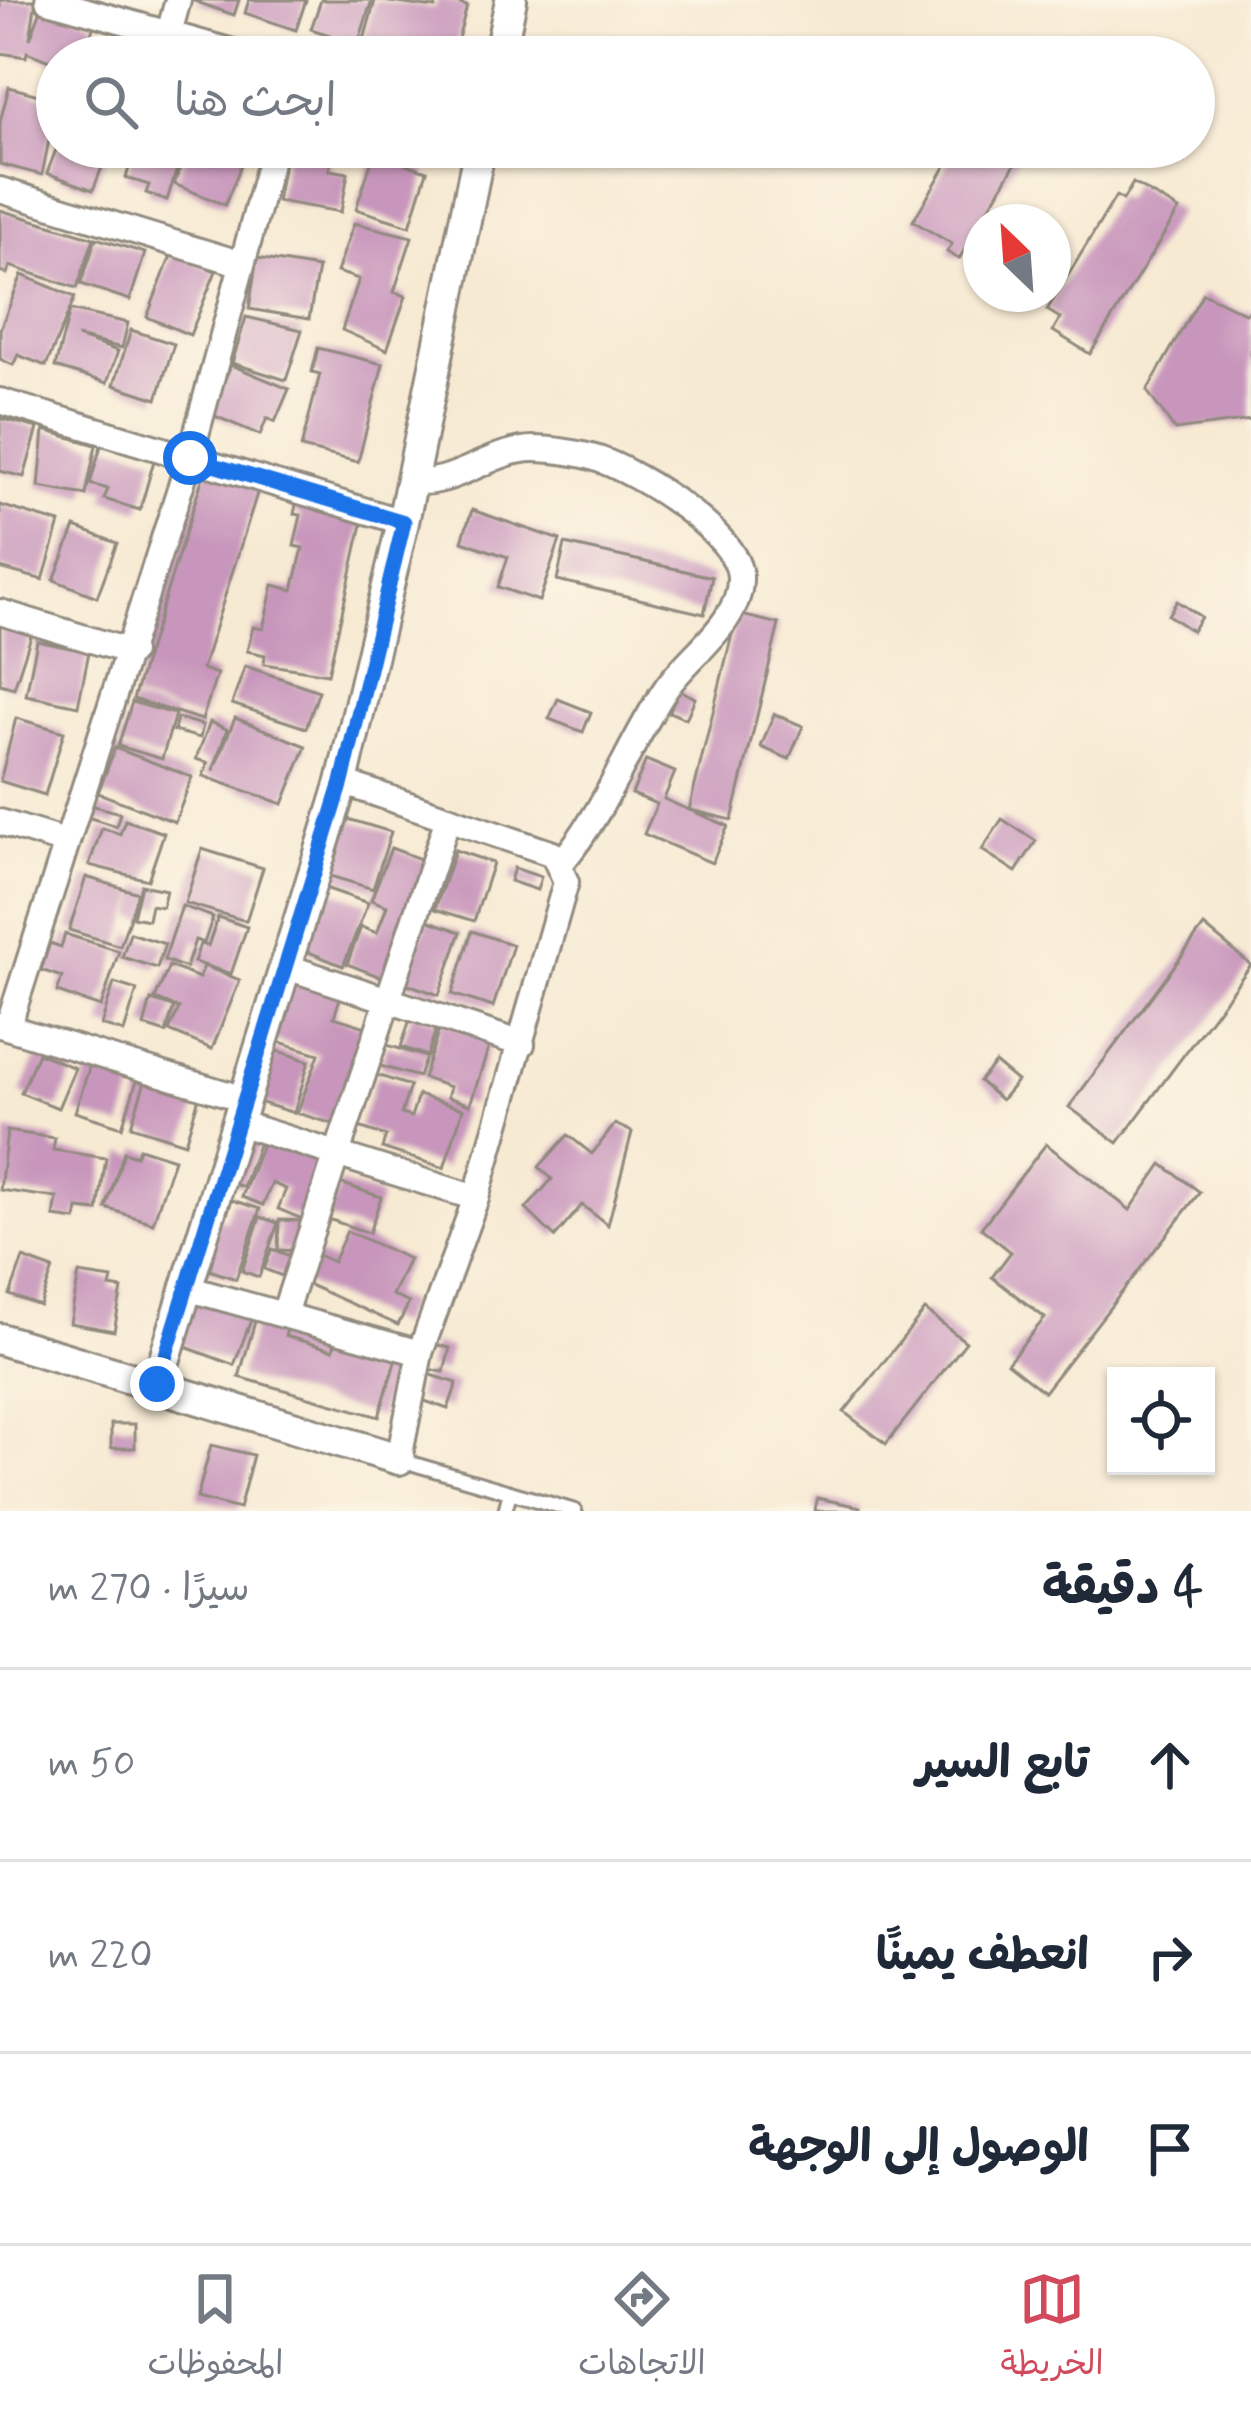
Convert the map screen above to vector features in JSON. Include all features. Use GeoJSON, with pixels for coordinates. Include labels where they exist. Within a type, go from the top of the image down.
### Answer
{"type":"FeatureCollection","features":[{"type":"Feature","properties":{"kind":"street"},"geometry":{"type":"LineString","coordinates":[[48,0],[180,36]]}},
{"type":"Feature","properties":{"kind":"street"},"geometry":{"type":"LineString","coordinates":[[170,33],[178,0]]}},
{"type":"Feature","properties":{"kind":"street"},"geometry":{"type":"LineString","coordinates":[[503,36],[511,0]]}},
{"type":"Feature","properties":{"kind":"street"},"geometry":{"type":"LineString","coordinates":[[268,168],[190,458],[131,652],[4,1026],[241,1112],[337,1154],[476,1198]]}},
{"type":"Feature","properties":{"kind":"street"},"geometry":{"type":"LineString","coordinates":[[157,1384],[342,782],[404,522],[476,168]]}},
{"type":"Feature","properties":{"kind":"street"},"geometry":{"type":"LineString","coordinates":[[0,190],[239,263]]}},
{"type":"Feature","properties":{"kind":"street"},"geometry":{"type":"LineString","coordinates":[[0,401],[404,522]]}},
{"type":"Feature","properties":{"kind":"street"},"geometry":{"type":"LineString","coordinates":[[412,481],[432,484],[476,463],[532,449],[597,458],[676,500],[737,556],[741,580],[735,605],[666,689],[596,821],[561,862]]}},
{"type":"Feature","properties":{"kind":"street"},"geometry":{"type":"LineString","coordinates":[[0,612],[131,652]]}},
{"type":"Feature","properties":{"kind":"street"},"geometry":{"type":"LineString","coordinates":[[0,1339],[399,1460],[420,1353],[476,1198],[566,882],[561,862],[553,854],[342,782]]}},
{"type":"Feature","properties":{"kind":"street"},"geometry":{"type":"LineString","coordinates":[[284,1311],[448,818]]}},
{"type":"Feature","properties":{"kind":"street"},"geometry":{"type":"LineString","coordinates":[[0,822],[64,842]]}},
{"type":"Feature","properties":{"kind":"street"},"geometry":{"type":"LineString","coordinates":[[284,966],[386,1004],[522,1044]]}},
{"type":"Feature","properties":{"kind":"street"},"geometry":{"type":"LineString","coordinates":[[187,1288],[284,1311],[420,1353]]}},
{"type":"Feature","properties":{"kind":"lane"},"geometry":{"type":"LineString","coordinates":[[399,1460],[575,1511]]}},
{"type":"Feature","properties":{"kind":"lane"},"geometry":{"type":"LineString","coordinates":[[505,1511],[509,1492]]}},
{"type":"Feature","properties":{"kind":"building"},"geometry":{"type":"Polygon","coordinates":[[[0,0],[36,0],[30,39],[44,2],[95,23],[90,36],[36,36],[36,56],[0,53],[0,0]]]}},
{"type":"Feature","properties":{"kind":"building"},"geometry":{"type":"Polygon","coordinates":[[[191,0],[239,0],[234,15],[191,0]]]}},
{"type":"Feature","properties":{"kind":"building"},"geometry":{"type":"Polygon","coordinates":[[[249,0],[306,0],[296,30],[245,13],[249,0]]]}},
{"type":"Feature","properties":{"kind":"building"},"geometry":{"type":"Polygon","coordinates":[[[321,0],[372,0],[361,36],[333,36],[311,29],[321,0]]]}},
{"type":"Feature","properties":{"kind":"building"},"geometry":{"type":"Polygon","coordinates":[[[375,0],[435,8],[437,0],[446,0],[467,6],[459,36],[365,36],[375,0]]]}},
{"type":"Feature","properties":{"kind":"building"},"geometry":{"type":"Polygon","coordinates":[[[9,87],[36,94],[36,168],[43,168],[42,175],[0,164],[0,122],[9,87]]]}},
{"type":"Feature","properties":{"kind":"building"},"geometry":{"type":"Polygon","coordinates":[[[49,168],[102,168],[93,190],[47,173],[49,168]]]}},
{"type":"Feature","properties":{"kind":"building"},"geometry":{"type":"Polygon","coordinates":[[[129,168],[177,168],[167,200],[146,193],[149,185],[126,178],[129,168]]]}},
{"type":"Feature","properties":{"kind":"building"},"geometry":{"type":"Polygon","coordinates":[[[180,168],[240,168],[225,205],[174,184],[180,168]]]}},
{"type":"Feature","properties":{"kind":"building"},"geometry":{"type":"Polygon","coordinates":[[[283,168],[348,173],[341,212],[277,201],[283,168]]]}},
{"type":"Feature","properties":{"kind":"building"},"geometry":{"type":"Polygon","coordinates":[[[369,168],[427,171],[410,226],[356,209],[369,168]]]}},
{"type":"Feature","properties":{"kind":"building"},"geometry":{"type":"Polygon","coordinates":[[[945,168],[1013,168],[991,204],[963,204],[959,259],[947,252],[952,244],[913,221],[945,168]]]}},
{"type":"Feature","properties":{"kind":"building"},"geometry":{"type":"Polygon","coordinates":[[[1133,183],[1179,210],[1090,354],[1053,331],[1060,318],[1050,312],[1071,312],[1071,270],[1116,196],[1123,200],[1133,183]]]}},
{"type":"Feature","properties":{"kind":"building"},"geometry":{"type":"Polygon","coordinates":[[[0,210],[94,238],[77,288],[10,266],[7,274],[0,271],[0,210]]]}},
{"type":"Feature","properties":{"kind":"building"},"geometry":{"type":"Polygon","coordinates":[[[354,223],[412,237],[394,292],[406,296],[387,350],[342,330],[359,279],[337,272],[354,223]]]}},
{"type":"Feature","properties":{"kind":"building"},"geometry":{"type":"Polygon","coordinates":[[[96,238],[145,253],[130,300],[81,284],[96,238]]]}},
{"type":"Feature","properties":{"kind":"building"},"geometry":{"type":"Polygon","coordinates":[[[172,253],[216,271],[190,335],[147,317],[172,253]]]}},
{"type":"Feature","properties":{"kind":"building"},"geometry":{"type":"Polygon","coordinates":[[[257,258],[318,268],[309,319],[249,309],[257,258]]]}},
{"type":"Feature","properties":{"kind":"building"},"geometry":{"type":"Polygon","coordinates":[[[22,275],[75,297],[46,366],[18,355],[13,365],[0,359],[0,329],[22,275]]]}},
{"type":"Feature","properties":{"kind":"building"},"geometry":{"type":"Polygon","coordinates":[[[1203,293],[1245,313],[1251,310],[1251,420],[1175,430],[1147,391],[1203,293]]]}},
{"type":"Feature","properties":{"kind":"building"},"geometry":{"type":"Polygon","coordinates":[[[70,310],[128,323],[122,348],[77,337],[118,351],[107,383],[55,367],[70,310]]]}},
{"type":"Feature","properties":{"kind":"building"},"geometry":{"type":"Polygon","coordinates":[[[246,317],[302,330],[286,380],[232,363],[246,317]]]}},
{"type":"Feature","properties":{"kind":"building"},"geometry":{"type":"Polygon","coordinates":[[[131,330],[174,344],[157,399],[114,385],[131,330]]]}},
{"type":"Feature","properties":{"kind":"building"},"geometry":{"type":"Polygon","coordinates":[[[318,348],[383,364],[358,462],[301,448],[320,374],[312,372],[318,348]]]}},
{"type":"Feature","properties":{"kind":"building"},"geometry":{"type":"Polygon","coordinates":[[[231,365],[289,389],[275,422],[267,418],[260,435],[210,414],[231,365]]]}},
{"type":"Feature","properties":{"kind":"building"},"geometry":{"type":"Polygon","coordinates":[[[0,418],[38,428],[24,477],[0,471],[0,418]]]}},
{"type":"Feature","properties":{"kind":"building"},"geometry":{"type":"Polygon","coordinates":[[[44,430],[96,445],[86,495],[39,487],[44,430]]]}},
{"type":"Feature","properties":{"kind":"building"},"geometry":{"type":"Polygon","coordinates":[[[102,442],[155,457],[140,510],[104,499],[108,489],[90,484],[102,442]]]}},
{"type":"Feature","properties":{"kind":"building"},"geometry":{"type":"Polygon","coordinates":[[[206,467],[260,484],[202,669],[217,674],[202,720],[133,699],[206,467]]]}},
{"type":"Feature","properties":{"kind":"building"},"geometry":{"type":"Polygon","coordinates":[[[298,496],[365,511],[328,674],[264,664],[265,655],[247,651],[253,627],[263,629],[273,585],[293,590],[303,548],[294,546],[301,515],[294,514],[298,496]]]}},
{"type":"Feature","properties":{"kind":"building"},"geometry":{"type":"Polygon","coordinates":[[[0,505],[60,523],[43,580],[0,568],[0,505]]]}},
{"type":"Feature","properties":{"kind":"building"},"geometry":{"type":"Polygon","coordinates":[[[472,510],[560,540],[539,601],[498,587],[508,557],[462,541],[472,510]]]}},
{"type":"Feature","properties":{"kind":"building"},"geometry":{"type":"Polygon","coordinates":[[[75,527],[117,543],[97,597],[54,580],[75,527]]]}},
{"type":"Feature","properties":{"kind":"building"},"geometry":{"type":"Polygon","coordinates":[[[565,544],[712,577],[704,614],[557,580],[565,544]]]}},
{"type":"Feature","properties":{"kind":"building"},"geometry":{"type":"Polygon","coordinates":[[[1177,601],[1201,617],[1192,631],[1168,615],[1177,601]]]}},
{"type":"Feature","properties":{"kind":"building"},"geometry":{"type":"Polygon","coordinates":[[[737,614],[779,624],[732,820],[690,810],[728,826],[712,863],[644,834],[657,804],[632,794],[646,760],[675,772],[664,799],[689,810],[737,614]]]}},
{"type":"Feature","properties":{"kind":"building"},"geometry":{"type":"Polygon","coordinates":[[[0,623],[32,633],[14,688],[0,684],[0,623]]]}},
{"type":"Feature","properties":{"kind":"building"},"geometry":{"type":"Polygon","coordinates":[[[37,641],[89,652],[78,706],[26,695],[37,641]]]}},
{"type":"Feature","properties":{"kind":"building"},"geometry":{"type":"Polygon","coordinates":[[[245,666],[319,691],[306,728],[232,704],[245,666]]]}},
{"type":"Feature","properties":{"kind":"building"},"geometry":{"type":"Polygon","coordinates":[[[679,690],[695,698],[686,719],[669,712],[679,690]]]}},
{"type":"Feature","properties":{"kind":"building"},"geometry":{"type":"Polygon","coordinates":[[[558,699],[591,712],[583,732],[549,719],[558,699]]]}},
{"type":"Feature","properties":{"kind":"building"},"geometry":{"type":"Polygon","coordinates":[[[132,702],[175,714],[162,759],[118,746],[132,702]]]}},
{"type":"Feature","properties":{"kind":"building"},"geometry":{"type":"Polygon","coordinates":[[[774,714],[803,726],[789,759],[761,747],[774,714]]]}},
{"type":"Feature","properties":{"kind":"building"},"geometry":{"type":"Polygon","coordinates":[[[16,718],[64,732],[45,795],[0,781],[16,718]]]}},
{"type":"Feature","properties":{"kind":"building"},"geometry":{"type":"Polygon","coordinates":[[[177,718],[203,725],[200,738],[174,731],[177,718]]]}},
{"type":"Feature","properties":{"kind":"building"},"geometry":{"type":"Polygon","coordinates":[[[235,718],[306,746],[283,804],[203,776],[208,763],[196,759],[210,722],[227,729],[213,771],[235,718]]]}},
{"type":"Feature","properties":{"kind":"building"},"geometry":{"type":"Polygon","coordinates":[[[115,748],[192,777],[175,822],[98,793],[115,748]]]}},
{"type":"Feature","properties":{"kind":"building"},"geometry":{"type":"Polygon","coordinates":[[[91,805],[120,813],[116,826],[87,817],[91,805]]]}},
{"type":"Feature","properties":{"kind":"building"},"geometry":{"type":"Polygon","coordinates":[[[348,819],[391,832],[373,889],[330,876],[348,819]]]}},
{"type":"Feature","properties":{"kind":"building"},"geometry":{"type":"Polygon","coordinates":[[[1002,819],[1036,841],[1016,872],[982,850],[1002,819]]]}},
{"type":"Feature","properties":{"kind":"building"},"geometry":{"type":"Polygon","coordinates":[[[125,820],[164,833],[148,880],[89,865],[102,828],[120,834],[125,820]]]}},
{"type":"Feature","properties":{"kind":"building"},"geometry":{"type":"Polygon","coordinates":[[[391,848],[431,863],[386,979],[347,964],[361,927],[377,933],[387,906],[371,900],[391,848]]]}},
{"type":"Feature","properties":{"kind":"building"},"geometry":{"type":"Polygon","coordinates":[[[202,849],[263,868],[246,921],[185,903],[202,849]]]}},
{"type":"Feature","properties":{"kind":"building"},"geometry":{"type":"Polygon","coordinates":[[[455,850],[493,863],[474,921],[435,909],[455,850]]]}},
{"type":"Feature","properties":{"kind":"building"},"geometry":{"type":"Polygon","coordinates":[[[514,868],[541,877],[537,890],[510,881],[514,868]]]}},
{"type":"Feature","properties":{"kind":"building"},"geometry":{"type":"Polygon","coordinates":[[[86,877],[138,893],[120,946],[69,930],[86,877]]]}},
{"type":"Feature","properties":{"kind":"building"},"geometry":{"type":"Polygon","coordinates":[[[141,885],[166,890],[162,907],[151,905],[148,920],[133,917],[141,885]]]}},
{"type":"Feature","properties":{"kind":"building"},"geometry":{"type":"Polygon","coordinates":[[[325,888],[368,903],[343,966],[301,949],[325,888]]]}},
{"type":"Feature","properties":{"kind":"building"},"geometry":{"type":"Polygon","coordinates":[[[182,906],[213,917],[204,943],[195,940],[186,968],[164,960],[182,906]]]}},
{"type":"Feature","properties":{"kind":"building"},"geometry":{"type":"Polygon","coordinates":[[[218,917],[247,927],[231,974],[194,962],[200,944],[208,946],[218,917]]]}},
{"type":"Feature","properties":{"kind":"building"},"geometry":{"type":"Polygon","coordinates":[[[427,920],[461,932],[439,995],[405,983],[427,920]]]}},
{"type":"Feature","properties":{"kind":"building"},"geometry":{"type":"Polygon","coordinates":[[[1204,926],[1251,965],[1118,1143],[1069,1107],[1204,926]]]}},
{"type":"Feature","properties":{"kind":"building"},"geometry":{"type":"Polygon","coordinates":[[[472,931],[513,945],[493,1007],[452,994],[472,931]]]}},
{"type":"Feature","properties":{"kind":"building"},"geometry":{"type":"Polygon","coordinates":[[[130,933],[165,944],[157,968],[122,957],[130,933]]]}},
{"type":"Feature","properties":{"kind":"building"},"geometry":{"type":"Polygon","coordinates":[[[65,934],[119,951],[101,1007],[57,992],[62,977],[41,970],[50,943],[61,947],[65,934]]]}},
{"type":"Feature","properties":{"kind":"building"},"geometry":{"type":"Polygon","coordinates":[[[169,966],[199,978],[204,966],[240,980],[212,1049],[169,1031],[179,1008],[155,999],[169,966]]]}},
{"type":"Feature","properties":{"kind":"building"},"geometry":{"type":"Polygon","coordinates":[[[290,976],[342,992],[334,1017],[369,1028],[340,1126],[297,1113],[319,1054],[270,1039],[290,976]]]}},
{"type":"Feature","properties":{"kind":"building"},"geometry":{"type":"Polygon","coordinates":[[[114,983],[137,990],[124,1032],[101,1025],[114,983]]]}},
{"type":"Feature","properties":{"kind":"building"},"geometry":{"type":"Polygon","coordinates":[[[151,1000],[174,1007],[166,1033],[144,1026],[151,1000]]]}},
{"type":"Feature","properties":{"kind":"building"},"geometry":{"type":"Polygon","coordinates":[[[412,1013],[439,1021],[427,1056],[401,1047],[412,1013]]]}},
{"type":"Feature","properties":{"kind":"building"},"geometry":{"type":"Polygon","coordinates":[[[442,1021],[492,1037],[470,1105],[447,1097],[450,1087],[423,1078],[442,1021]]]}},
{"type":"Feature","properties":{"kind":"building"},"geometry":{"type":"Polygon","coordinates":[[[387,1045],[426,1057],[419,1077],[380,1066],[387,1045]]]}},
{"type":"Feature","properties":{"kind":"building"},"geometry":{"type":"Polygon","coordinates":[[[266,1047],[309,1061],[294,1113],[249,1099],[266,1047]]]}},
{"type":"Feature","properties":{"kind":"building"},"geometry":{"type":"Polygon","coordinates":[[[38,1053],[75,1068],[58,1108],[21,1093],[38,1053]]]}},
{"type":"Feature","properties":{"kind":"building"},"geometry":{"type":"Polygon","coordinates":[[[91,1062],[138,1077],[122,1127],[75,1112],[91,1062]]]}},
{"type":"Feature","properties":{"kind":"building"},"geometry":{"type":"Polygon","coordinates":[[[995,1063],[1017,1081],[1001,1100],[979,1081],[995,1063]]]}},
{"type":"Feature","properties":{"kind":"building"},"geometry":{"type":"Polygon","coordinates":[[[377,1075],[410,1086],[401,1114],[411,1117],[418,1095],[463,1109],[444,1168],[382,1148],[386,1136],[359,1127],[377,1075]]]}},
{"type":"Feature","properties":{"kind":"building"},"geometry":{"type":"Polygon","coordinates":[[[146,1078],[200,1094],[185,1143],[131,1126],[146,1078]]]}},
{"type":"Feature","properties":{"kind":"building"},"geometry":{"type":"Polygon","coordinates":[[[615,1124],[632,1132],[608,1225],[582,1205],[555,1237],[526,1209],[552,1179],[539,1167],[568,1135],[592,1154],[615,1124]]]}},
{"type":"Feature","properties":{"kind":"building"},"geometry":{"type":"Polygon","coordinates":[[[242,1130],[261,1137],[243,1187],[224,1180],[242,1130]]]}},
{"type":"Feature","properties":{"kind":"building"},"geometry":{"type":"Polygon","coordinates":[[[7,1131],[55,1138],[53,1150],[106,1158],[98,1211],[78,1209],[76,1220],[54,1217],[57,1198],[0,1190],[7,1131]]]}},
{"type":"Feature","properties":{"kind":"building"},"geometry":{"type":"Polygon","coordinates":[[[265,1137],[325,1160],[302,1219],[278,1209],[286,1189],[272,1183],[263,1205],[242,1197],[265,1137]]]}},
{"type":"Feature","properties":{"kind":"building"},"geometry":{"type":"Polygon","coordinates":[[[1046,1144],[1130,1210],[1162,1164],[1200,1192],[1044,1392],[1007,1363],[1045,1318],[992,1277],[1011,1252],[981,1228],[1046,1144]]]}},
{"type":"Feature","properties":{"kind":"building"},"geometry":{"type":"Polygon","coordinates":[[[139,1148],[174,1159],[153,1223],[106,1208],[124,1152],[136,1156],[139,1148]]]}},
{"type":"Feature","properties":{"kind":"building"},"geometry":{"type":"Polygon","coordinates":[[[340,1183],[381,1197],[369,1233],[328,1219],[340,1183]]]}},
{"type":"Feature","properties":{"kind":"building"},"geometry":{"type":"Polygon","coordinates":[[[232,1200],[260,1209],[236,1279],[197,1266],[214,1216],[225,1220],[232,1200]]]}},
{"type":"Feature","properties":{"kind":"building"},"geometry":{"type":"Polygon","coordinates":[[[260,1217],[278,1223],[259,1277],[242,1271],[260,1217]]]}},
{"type":"Feature","properties":{"kind":"building"},"geometry":{"type":"Polygon","coordinates":[[[279,1220],[303,1221],[303,1251],[278,1250],[279,1220]]]}},
{"type":"Feature","properties":{"kind":"building"},"geometry":{"type":"Polygon","coordinates":[[[347,1231],[409,1259],[392,1295],[409,1303],[398,1325],[305,1283],[318,1255],[333,1262],[347,1231]]]}},
{"type":"Feature","properties":{"kind":"building"},"geometry":{"type":"Polygon","coordinates":[[[272,1249],[290,1256],[282,1276],[264,1269],[272,1249]]]}},
{"type":"Feature","properties":{"kind":"building"},"geometry":{"type":"Polygon","coordinates":[[[23,1258],[53,1269],[40,1306],[10,1295],[23,1258]]]}},
{"type":"Feature","properties":{"kind":"building"},"geometry":{"type":"Polygon","coordinates":[[[79,1274],[112,1279],[110,1287],[122,1289],[114,1331],[70,1323],[79,1274]]]}},
{"type":"Feature","properties":{"kind":"building"},"geometry":{"type":"Polygon","coordinates":[[[191,1291],[254,1312],[234,1365],[172,1342],[191,1291]]]}},
{"type":"Feature","properties":{"kind":"building"},"geometry":{"type":"Polygon","coordinates":[[[925,1310],[966,1342],[886,1444],[844,1412],[925,1310]]]}},
{"type":"Feature","properties":{"kind":"building"},"geometry":{"type":"Polygon","coordinates":[[[256,1318],[288,1327],[285,1336],[333,1350],[337,1337],[397,1355],[379,1417],[239,1377],[256,1318]]]}},
{"type":"Feature","properties":{"kind":"building"},"geometry":{"type":"Polygon","coordinates":[[[433,1344],[450,1348],[444,1372],[427,1369],[433,1344]]]}},
{"type":"Feature","properties":{"kind":"building"},"geometry":{"type":"Polygon","coordinates":[[[425,1373],[457,1383],[448,1409],[416,1398],[425,1373]]]}},
{"type":"Feature","properties":{"kind":"building"},"geometry":{"type":"Polygon","coordinates":[[[111,1424],[135,1424],[135,1448],[111,1448],[111,1424]]]}},
{"type":"Feature","properties":{"kind":"building"},"geometry":{"type":"Polygon","coordinates":[[[211,1445],[253,1455],[239,1509],[197,1498],[211,1445]]]}},
{"type":"Feature","properties":{"kind":"building"},"geometry":{"type":"Polygon","coordinates":[[[817,1498],[860,1507],[859,1511],[815,1511],[817,1498]]]}},
{"type":"Feature","properties":{"kind":"route"},"geometry":{"type":"LineString","coordinates":[[157,1384],[342,782],[404,522],[190,458]]}}]}
